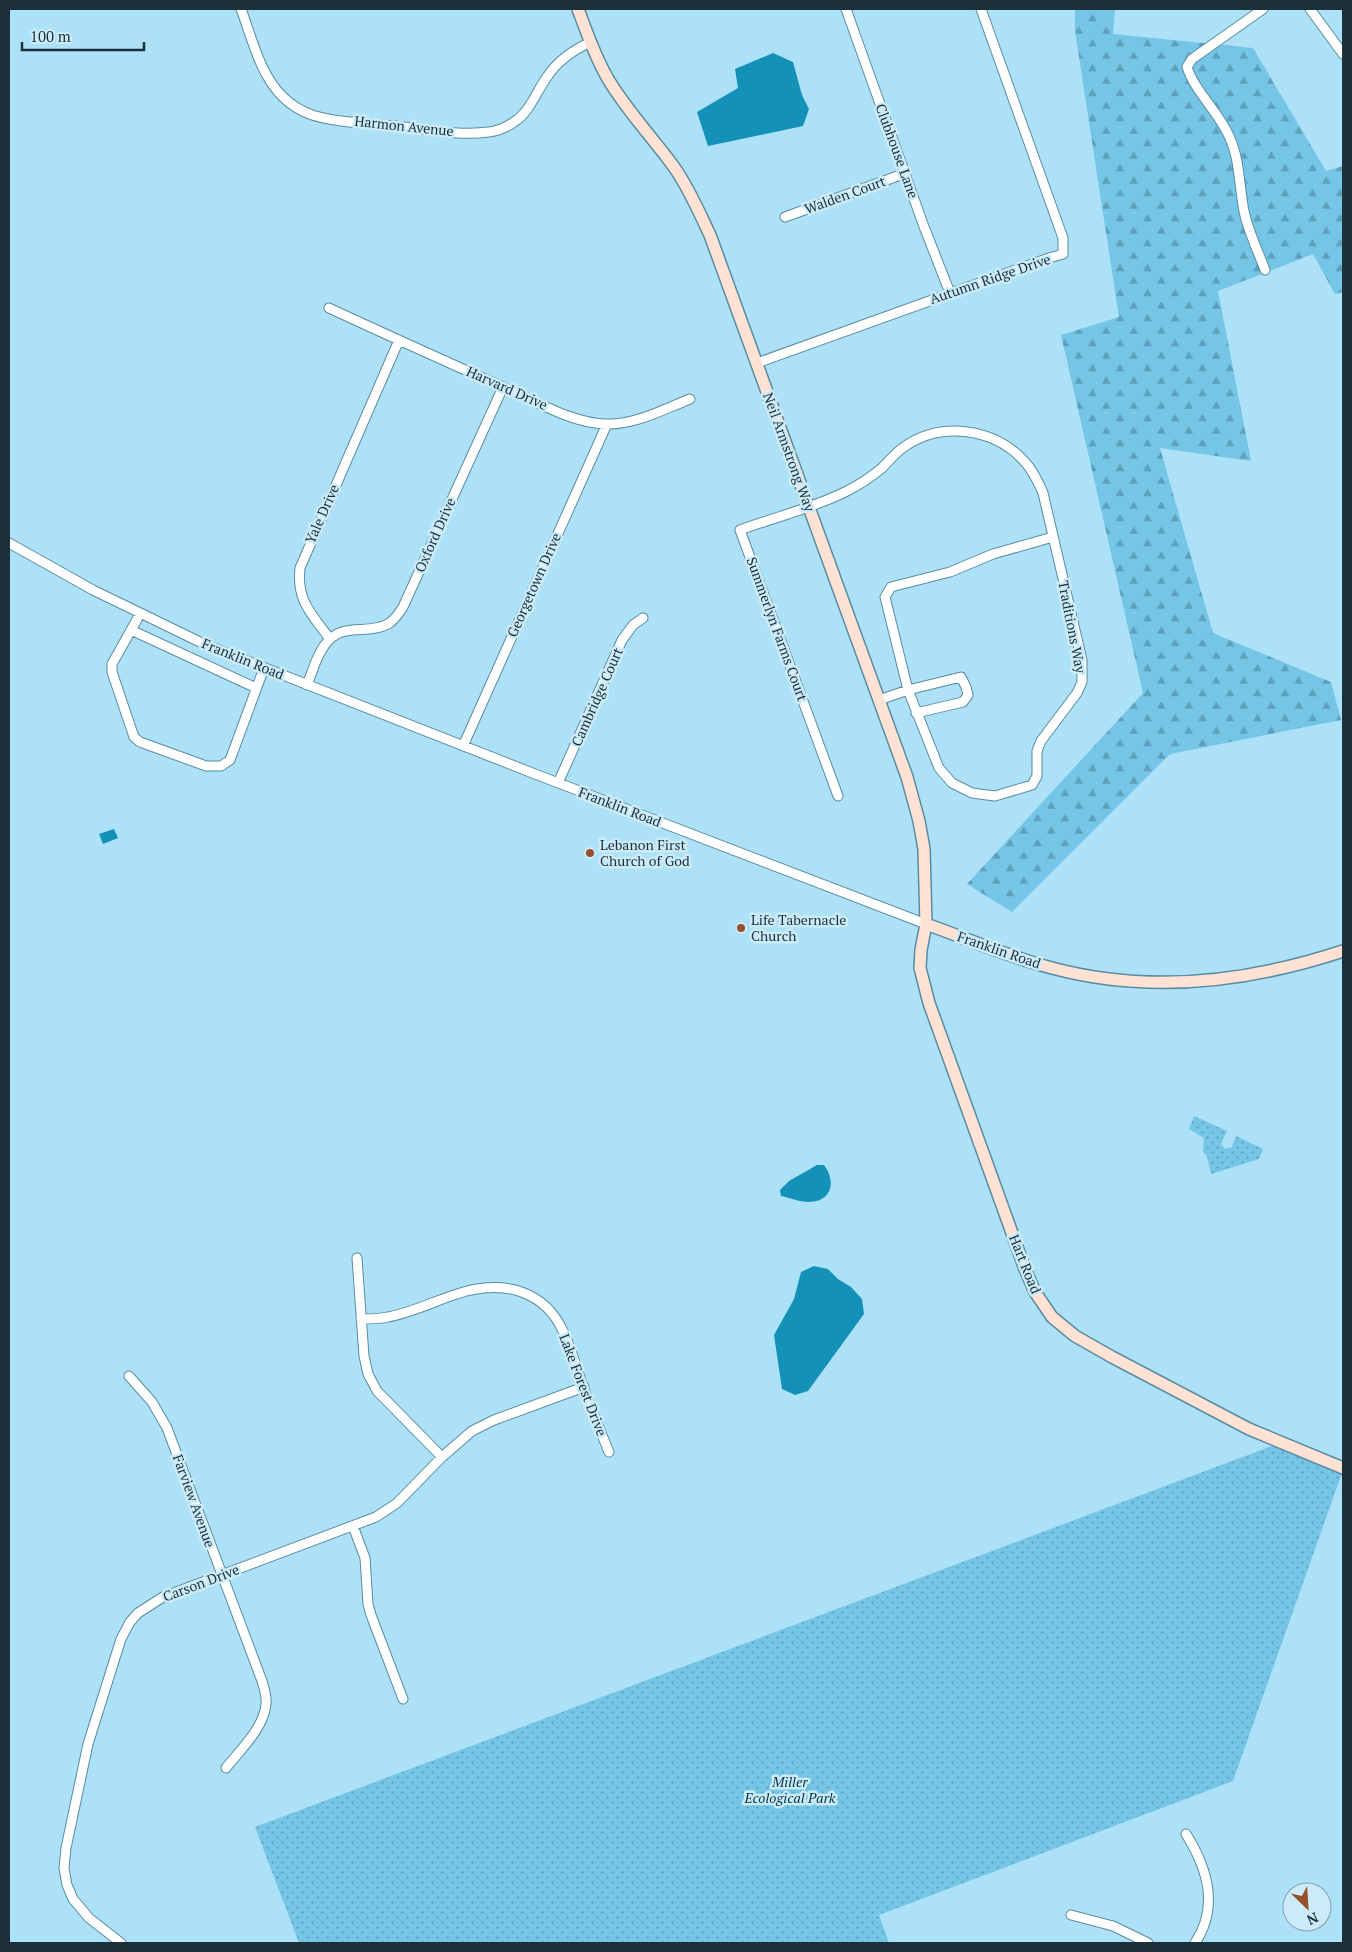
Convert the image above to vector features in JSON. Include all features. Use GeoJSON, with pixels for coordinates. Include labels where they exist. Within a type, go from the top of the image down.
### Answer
{"type":"FeatureCollection","features":[{"type":"Feature","properties":{"kind":"main road","name":"Neil Armstrong Way"},"geometry":{"type":"LineString","coordinates":[[578,9],[607,78],[618,96],[675,169],[692,196],[710,234],[907,777],[920,821],[924,849],[926,924]]}},
{"type":"Feature","properties":{"kind":"main road","name":"Franklin Road"},"geometry":{"type":"LineString","coordinates":[[926,924],[1044,966],[1114,979],[1157,982],[1218,980],[1285,968],[1343,951]]}},
{"type":"Feature","properties":{"kind":"main road","name":"Hart Road"},"geometry":{"type":"LineString","coordinates":[[926,924],[920,968],[929,1003],[1026,1270],[1035,1292],[1052,1317],[1075,1336],[1205,1407],[1280,1443],[1343,1468]]}},
{"type":"Feature","properties":{"kind":"street","name":"Harmon Avenue"},"geometry":{"type":"LineString","coordinates":[[242,9],[271,83],[283,97],[302,111],[326,118],[454,132],[490,132],[500,130],[514,122],[530,106],[547,77],[560,61],[575,50],[591,42]]}},
{"type":"Feature","properties":{"kind":"street","name":"Clubhouse Lane"},"geometry":{"type":"LineString","coordinates":[[846,9],[950,293]]}},
{"type":"Feature","properties":{"kind":"street","name":"Autumn Ridge Drive"},"geometry":{"type":"LineString","coordinates":[[757,363],[1063,254],[1063,238],[981,9]]}},
{"type":"Feature","properties":{"kind":"street"},"geometry":{"type":"LineString","coordinates":[[1263,9],[1192,59],[1187,67],[1191,78],[1220,118],[1230,137],[1236,157],[1244,213],[1265,270]]}},
{"type":"Feature","properties":{"kind":"street"},"geometry":{"type":"LineString","coordinates":[[1310,9],[1343,54]]}},
{"type":"Feature","properties":{"kind":"street","name":"Walden Court"},"geometry":{"type":"LineString","coordinates":[[785,217],[906,173]]}},
{"type":"Feature","properties":{"kind":"street","name":"Harvard Drive"},"geometry":{"type":"LineString","coordinates":[[329,308],[503,387],[587,422],[607,424],[637,419],[690,399]]}},
{"type":"Feature","properties":{"kind":"street","name":"Yale Drive"},"geometry":{"type":"LineString","coordinates":[[330,639],[306,607],[301,597],[298,585],[300,568],[399,340]]}},
{"type":"Feature","properties":{"kind":"street","name":"Oxford Drive"},"geometry":{"type":"LineString","coordinates":[[330,639],[345,630],[382,626],[397,616],[406,601],[503,387]]}},
{"type":"Feature","properties":{"kind":"street","name":"Georgetown Drive"},"geometry":{"type":"LineString","coordinates":[[463,746],[607,424]]}},
{"type":"Feature","properties":{"kind":"street","name":"Traditions Way"},"geometry":{"type":"LineString","coordinates":[[808,506],[859,484],[883,467],[904,446],[934,433],[959,430],[981,434],[996,440],[1014,451],[1025,462],[1038,481],[1043,493],[1082,660],[1082,682],[1077,693],[1041,741],[1037,751],[1035,781],[1032,785],[995,796],[972,793],[952,783],[939,768],[908,690],[885,597],[891,587],[950,572],[993,554],[1053,537]]}},
{"type":"Feature","properties":{"kind":"street","name":"Summerlyn Farms Court"},"geometry":{"type":"LineString","coordinates":[[808,506],[740,530],[838,796]]}},
{"type":"Feature","properties":{"kind":"street","name":"Franklin Road"},"geometry":{"type":"LineString","coordinates":[[9,543],[93,590],[204,644],[558,783],[926,924]]}},
{"type":"Feature","properties":{"kind":"street"},"geometry":{"type":"LineString","coordinates":[[140,614],[112,664],[112,672],[134,737],[140,742],[206,766],[221,766],[230,760],[264,668]]}},
{"type":"Feature","properties":{"kind":"street","name":"Cambridge Court"},"geometry":{"type":"LineString","coordinates":[[558,783],[622,640],[633,625],[643,618]]}},
{"type":"Feature","properties":{"kind":"street"},"geometry":{"type":"LineString","coordinates":[[131,630],[256,688]]}},
{"type":"Feature","properties":{"kind":"street"},"geometry":{"type":"LineString","coordinates":[[307,685],[321,650],[330,639]]}},
{"type":"Feature","properties":{"kind":"street"},"geometry":{"type":"LineString","coordinates":[[879,700],[908,690],[961,677],[968,695],[962,702],[916,713]]}},
{"type":"Feature","properties":{"kind":"street"},"geometry":{"type":"LineString","coordinates":[[357,1258],[364,1356],[368,1374],[374,1386],[393,1409],[442,1457]]}},
{"type":"Feature","properties":{"kind":"street","name":"Lake Forest Drive"},"geometry":{"type":"LineString","coordinates":[[361,1319],[401,1314],[483,1287],[513,1289],[541,1302],[563,1331],[609,1452]]}},
{"type":"Feature","properties":{"kind":"street","name":"Farview Avenue"},"geometry":{"type":"LineString","coordinates":[[129,1376],[152,1402],[167,1428],[262,1681],[266,1700],[262,1718],[256,1729],[226,1768]]}},
{"type":"Feature","properties":{"kind":"street","name":"Carson Drive"},"geometry":{"type":"LineString","coordinates":[[121,1943],[96,1925],[82,1911],[71,1893],[64,1868],[66,1848],[88,1744],[121,1639],[130,1622],[138,1613],[157,1600],[354,1526],[387,1511],[462,1438],[477,1428],[584,1387]]}},
{"type":"Feature","properties":{"kind":"street"},"geometry":{"type":"LineString","coordinates":[[354,1526],[365,1558],[368,1604],[371,1615],[402,1699]]}},
{"type":"Feature","properties":{"kind":"street"},"geometry":{"type":"LineString","coordinates":[[1186,1834],[1201,1861],[1209,1891],[1208,1916],[1204,1928],[1195,1943]]}},
{"type":"Feature","properties":{"kind":"street"},"geometry":{"type":"LineString","coordinates":[[1071,1916],[1112,1926],[1148,1943]]}},
{"type":"Feature","properties":{"kind":"green space"},"geometry":{"type":"Polygon","coordinates":[[[1075,9],[1115,9],[1113,34],[1253,48],[1326,171],[1343,166],[1343,292],[1335,294],[1313,254],[1218,291],[1251,461],[1160,448],[1213,633],[1331,682],[1341,720],[1170,754],[1012,912],[967,884],[1143,693],[1061,335],[1119,317],[1075,31],[1075,9]]]}},
{"type":"Feature","properties":{"kind":"green space"},"geometry":{"type":"Polygon","coordinates":[[[1194,1116],[1227,1131],[1221,1144],[1225,1149],[1232,1147],[1236,1136],[1263,1149],[1259,1159],[1211,1174],[1207,1156],[1203,1152],[1204,1138],[1189,1129],[1194,1116]]]}},
{"type":"Feature","properties":{"kind":"green space","name":"Miller Ecological Park"},"geometry":{"type":"Polygon","coordinates":[[[1280,1443],[1343,1470],[1233,1781],[879,1915],[889,1943],[299,1943],[255,1827],[1280,1443]]]}},
{"type":"Feature","properties":{"kind":"shaded area"},"geometry":{"type":"Polygon","coordinates":[[[773,53],[793,62],[802,95],[809,109],[803,126],[708,146],[697,112],[738,88],[735,69],[773,53]]]}},
{"type":"Feature","properties":{"kind":"shaded area"},"geometry":{"type":"Polygon","coordinates":[[[114,829],[118,838],[103,844],[99,834],[114,829]]]}},
{"type":"Feature","properties":{"kind":"shaded area"},"geometry":{"type":"Polygon","coordinates":[[[817,1165],[824,1165],[828,1171],[831,1184],[827,1195],[822,1199],[809,1202],[781,1196],[780,1190],[789,1181],[817,1165]]]}},
{"type":"Feature","properties":{"kind":"shaded area"},"geometry":{"type":"Polygon","coordinates":[[[814,1266],[828,1269],[838,1279],[851,1287],[862,1299],[864,1314],[808,1391],[795,1395],[782,1389],[774,1335],[794,1299],[801,1272],[814,1266]]]}},
{"type":"Feature","properties":{"kind":"place","name":"Lebanon First Church of God"},"geometry":{"type":"Point","coordinates":[590,853]}},
{"type":"Feature","properties":{"kind":"place","name":"Life Tabernacle Church"},"geometry":{"type":"Point","coordinates":[741,928]}}]}
